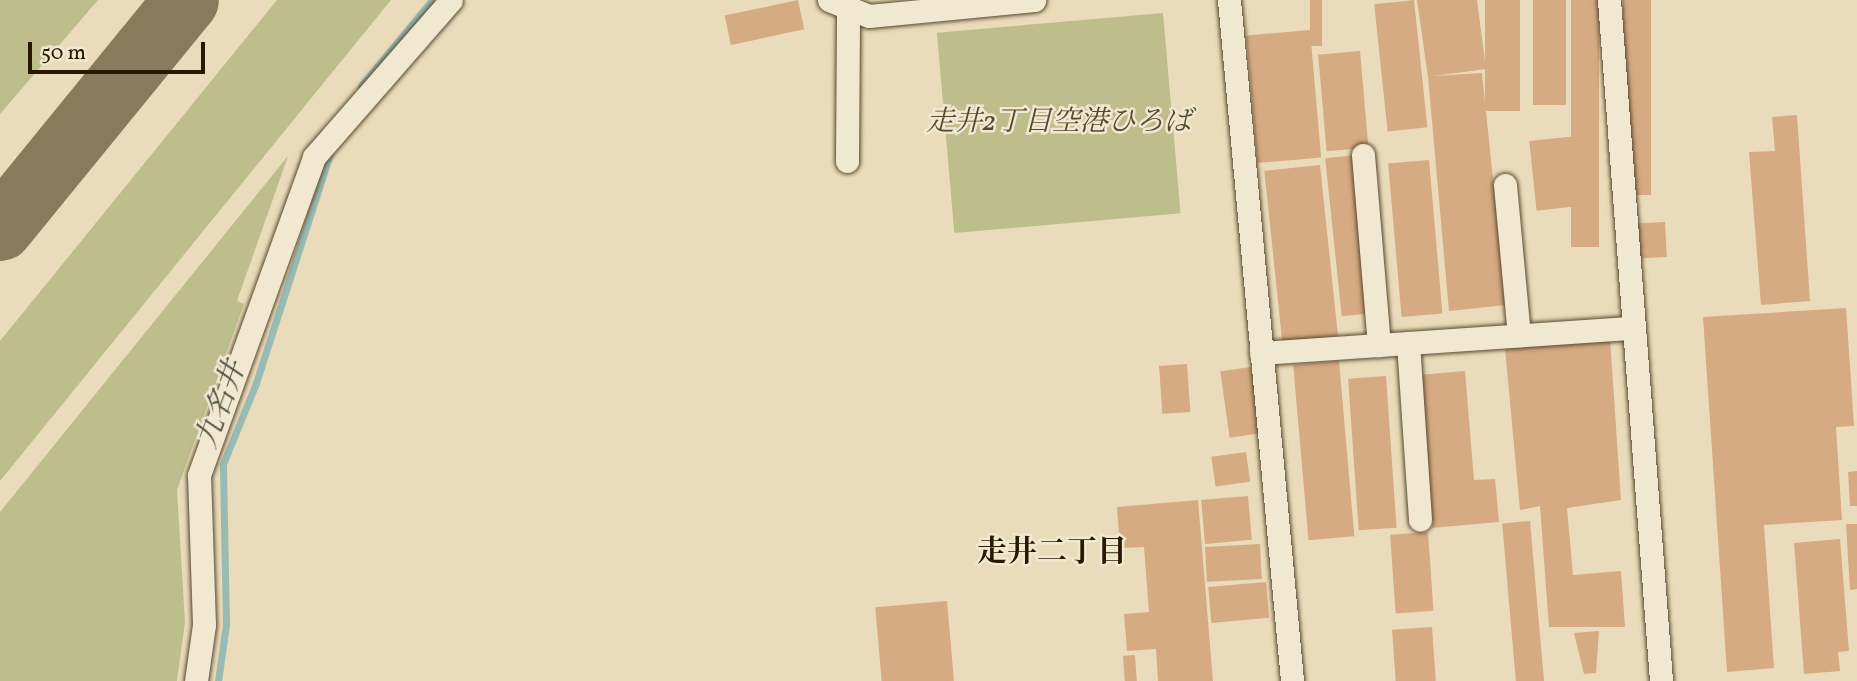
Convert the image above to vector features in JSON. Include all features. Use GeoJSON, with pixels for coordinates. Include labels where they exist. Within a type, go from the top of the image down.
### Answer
{"type":"FeatureCollection","features":[{"type":"Feature","properties":{"kind":"street"},"geometry":{"type":"LineString","coordinates":[[196,681],[204,625],[199,475],[314,156],[453,0]]}},
{"type":"Feature","properties":{"kind":"street"},"geometry":{"type":"LineString","coordinates":[[847,161],[839,4],[869,16],[1034,0]]}},
{"type":"Feature","properties":{"kind":"street"},"geometry":{"type":"LineString","coordinates":[[1229,0],[1292,681]]}},
{"type":"Feature","properties":{"kind":"street"},"geometry":{"type":"LineString","coordinates":[[1609,0],[1661,681]]}},
{"type":"Feature","properties":{"kind":"street"},"geometry":{"type":"LineString","coordinates":[[1363,155],[1379,345]]}},
{"type":"Feature","properties":{"kind":"street"},"geometry":{"type":"LineString","coordinates":[[1505,185],[1519,335]]}},
{"type":"Feature","properties":{"kind":"street"},"geometry":{"type":"LineString","coordinates":[[1261,353],[1632,328]]}},
{"type":"Feature","properties":{"kind":"street"},"geometry":{"type":"LineString","coordinates":[[1408,343],[1420,520]]}},
{"type":"Feature","properties":{"kind":"green space"},"geometry":{"type":"Polygon","coordinates":[[[0,0],[98,0],[0,114],[0,0]]]}},
{"type":"Feature","properties":{"kind":"green space"},"geometry":{"type":"Polygon","coordinates":[[[277,0],[391,0],[0,481],[0,341],[277,0]]]}},
{"type":"Feature","properties":{"kind":"green space","name":"走井2丁目空港ひろば"},"geometry":{"type":"Polygon","coordinates":[[[1163,13],[1181,213],[954,233],[937,33],[1163,13]]]}},
{"type":"Feature","properties":{"kind":"green space"},"geometry":{"type":"Polygon","coordinates":[[[288,156],[237,301],[244,304],[177,490],[185,622],[177,681],[0,681],[0,512],[288,156]]]}},
{"type":"Feature","properties":{"kind":"building"},"geometry":{"type":"Polygon","coordinates":[[[798,0],[804,29],[731,45],[725,16],[798,0]]]}},
{"type":"Feature","properties":{"kind":"building"},"geometry":{"type":"Polygon","coordinates":[[[1310,0],[1322,0],[1322,46],[1310,46],[1310,0]]]}},
{"type":"Feature","properties":{"kind":"building"},"geometry":{"type":"Polygon","coordinates":[[[1414,0],[1427,127],[1388,131],[1374,4],[1414,0]]]}},
{"type":"Feature","properties":{"kind":"building"},"geometry":{"type":"Polygon","coordinates":[[[1417,0],[1477,0],[1486,69],[1433,76],[1482,73],[1506,305],[1449,311],[1428,77],[1417,0]]]}},
{"type":"Feature","properties":{"kind":"building"},"geometry":{"type":"Polygon","coordinates":[[[1485,0],[1520,0],[1520,111],[1485,111],[1485,0]]]}},
{"type":"Feature","properties":{"kind":"building"},"geometry":{"type":"Polygon","coordinates":[[[1533,0],[1566,0],[1566,105],[1533,105],[1533,0]]]}},
{"type":"Feature","properties":{"kind":"building"},"geometry":{"type":"Polygon","coordinates":[[[1571,0],[1599,0],[1599,247],[1571,247],[1571,0]]]}},
{"type":"Feature","properties":{"kind":"building"},"geometry":{"type":"Polygon","coordinates":[[[1623,0],[1651,0],[1651,195],[1623,195],[1623,0]]]}},
{"type":"Feature","properties":{"kind":"building"},"geometry":{"type":"Polygon","coordinates":[[[1310,30],[1321,158],[1257,163],[1246,36],[1310,30]]]}},
{"type":"Feature","properties":{"kind":"building"},"geometry":{"type":"Polygon","coordinates":[[[1360,51],[1368,148],[1327,151],[1318,55],[1360,51]]]}},
{"type":"Feature","properties":{"kind":"building"},"geometry":{"type":"Polygon","coordinates":[[[1797,115],[1810,301],[1761,305],[1749,152],[1775,151],[1772,117],[1797,115]]]}},
{"type":"Feature","properties":{"kind":"building"},"geometry":{"type":"Polygon","coordinates":[[[1577,136],[1584,206],[1537,211],[1529,141],[1577,136]]]}},
{"type":"Feature","properties":{"kind":"building"},"geometry":{"type":"Polygon","coordinates":[[[1356,155],[1373,313],[1342,316],[1325,158],[1356,155]]]}},
{"type":"Feature","properties":{"kind":"building"},"geometry":{"type":"Polygon","coordinates":[[[1429,160],[1442,313],[1402,317],[1388,164],[1429,160]]]}},
{"type":"Feature","properties":{"kind":"building"},"geometry":{"type":"Polygon","coordinates":[[[1320,165],[1338,336],[1282,342],[1264,171],[1320,165]]]}},
{"type":"Feature","properties":{"kind":"building"},"geometry":{"type":"Polygon","coordinates":[[[1665,222],[1667,257],[1636,259],[1634,224],[1665,222]]]}},
{"type":"Feature","properties":{"kind":"building"},"geometry":{"type":"Polygon","coordinates":[[[1846,308],[1854,426],[1836,427],[1842,520],[1764,525],[1774,668],[1727,672],[1703,317],[1846,308]]]}},
{"type":"Feature","properties":{"kind":"building"},"geometry":{"type":"Polygon","coordinates":[[[1610,339],[1621,500],[1567,508],[1573,575],[1621,571],[1625,627],[1549,627],[1540,506],[1520,510],[1505,348],[1610,339]]]}},
{"type":"Feature","properties":{"kind":"building"},"geometry":{"type":"Polygon","coordinates":[[[1339,361],[1354,536],[1309,540],[1293,365],[1339,361]]]}},
{"type":"Feature","properties":{"kind":"building"},"geometry":{"type":"Polygon","coordinates":[[[1187,364],[1190,412],[1162,414],[1159,366],[1187,364]]]}},
{"type":"Feature","properties":{"kind":"building"},"geometry":{"type":"Polygon","coordinates":[[[1251,367],[1260,433],[1230,438],[1220,371],[1251,367]]]}},
{"type":"Feature","properties":{"kind":"building"},"geometry":{"type":"Polygon","coordinates":[[[1465,371],[1474,480],[1495,479],[1499,522],[1432,528],[1419,375],[1465,371]]]}},
{"type":"Feature","properties":{"kind":"building"},"geometry":{"type":"Polygon","coordinates":[[[1386,376],[1397,528],[1359,530],[1348,379],[1386,376]]]}},
{"type":"Feature","properties":{"kind":"building"},"geometry":{"type":"Polygon","coordinates":[[[1246,452],[1250,482],[1216,487],[1211,457],[1246,452]]]}},
{"type":"Feature","properties":{"kind":"building"},"geometry":{"type":"Polygon","coordinates":[[[1857,471],[1857,506],[1850,506],[1848,472],[1857,471]]]}},
{"type":"Feature","properties":{"kind":"building"},"geometry":{"type":"Polygon","coordinates":[[[1248,496],[1252,540],[1205,544],[1201,500],[1248,496]]]}},
{"type":"Feature","properties":{"kind":"building"},"geometry":{"type":"Polygon","coordinates":[[[1198,500],[1213,681],[1158,681],[1156,649],[1127,651],[1124,614],[1149,612],[1144,547],[1120,548],[1117,507],[1198,500]]]}},
{"type":"Feature","properties":{"kind":"building"},"geometry":{"type":"Polygon","coordinates":[[[1530,521],[1544,681],[1516,681],[1502,523],[1530,521]]]}},
{"type":"Feature","properties":{"kind":"building"},"geometry":{"type":"Polygon","coordinates":[[[1846,524],[1857,524],[1857,589],[1850,590],[1846,524]]]}},
{"type":"Feature","properties":{"kind":"building"},"geometry":{"type":"Polygon","coordinates":[[[1428,532],[1434,611],[1396,613],[1390,535],[1428,532]]]}},
{"type":"Feature","properties":{"kind":"building"},"geometry":{"type":"Polygon","coordinates":[[[1840,539],[1849,651],[1838,652],[1840,671],[1804,674],[1794,543],[1840,539]]]}},
{"type":"Feature","properties":{"kind":"building"},"geometry":{"type":"Polygon","coordinates":[[[1260,544],[1262,579],[1207,582],[1205,547],[1260,544]]]}},
{"type":"Feature","properties":{"kind":"building"},"geometry":{"type":"Polygon","coordinates":[[[1266,582],[1269,618],[1211,623],[1208,587],[1266,582]]]}},
{"type":"Feature","properties":{"kind":"building"},"geometry":{"type":"Polygon","coordinates":[[[947,601],[954,681],[882,681],[875,607],[947,601]]]}},
{"type":"Feature","properties":{"kind":"building"},"geometry":{"type":"Polygon","coordinates":[[[1432,627],[1436,681],[1396,681],[1392,630],[1432,627]]]}},
{"type":"Feature","properties":{"kind":"building"},"geometry":{"type":"Polygon","coordinates":[[[1599,631],[1596,673],[1584,674],[1574,633],[1599,631]]]}},
{"type":"Feature","properties":{"kind":"building"},"geometry":{"type":"Polygon","coordinates":[[[1135,655],[1137,681],[1125,681],[1123,656],[1135,655]]]}},
{"type":"Feature","properties":{"kind":"waterway","name":"九名井"},"geometry":{"type":"LineString","coordinates":[[361,86],[432,0]]}},
{"type":"Feature","properties":{"kind":"waterway","name":"九名井"},"geometry":{"type":"LineString","coordinates":[[218,681],[226,625],[223,464],[256,383],[330,154]]}},
{"type":"Feature","properties":{"kind":"taxiway"},"geometry":{"type":"LineString","coordinates":[[0,228],[186,0]]}},
{"type":"Feature","properties":{"kind":"district","name":"走井二丁目"},"geometry":{"type":"Point","coordinates":[1052,553]}}]}
